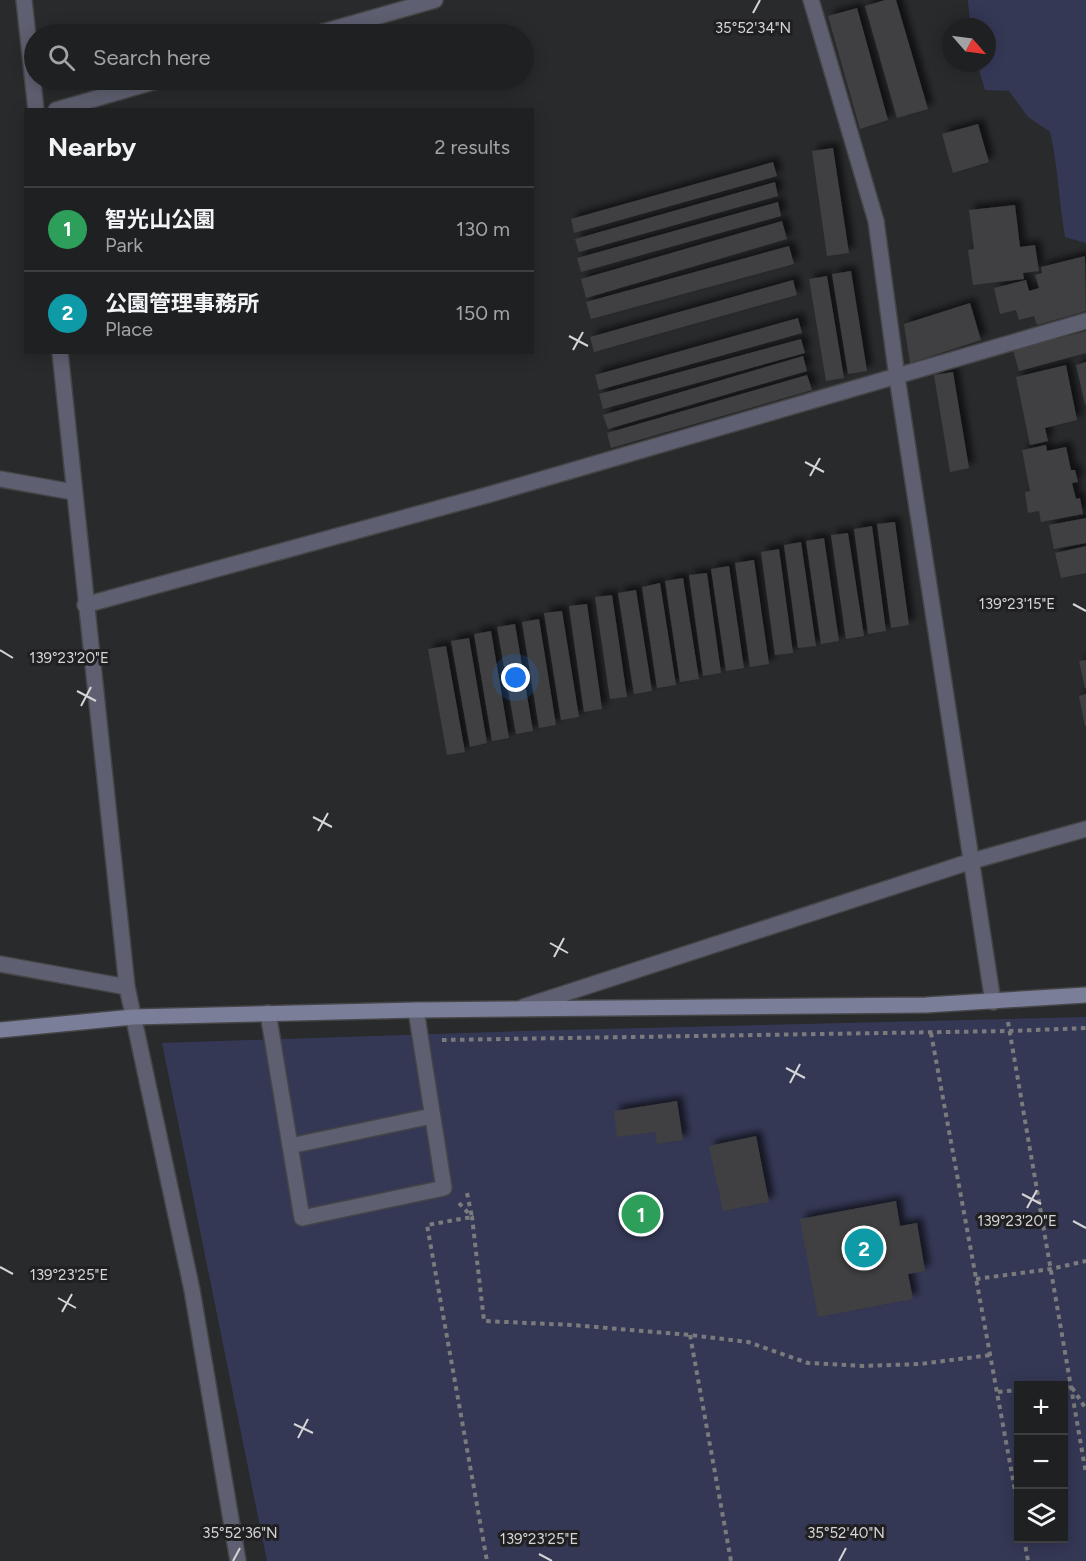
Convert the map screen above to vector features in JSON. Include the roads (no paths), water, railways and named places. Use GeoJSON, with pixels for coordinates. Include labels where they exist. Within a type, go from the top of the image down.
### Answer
{"type":"FeatureCollection","features":[{"type":"Feature","properties":{"kind":"street"},"geometry":{"type":"LineString","coordinates":[[24,0],[27,24]]}},
{"type":"Feature","properties":{"kind":"street"},"geometry":{"type":"LineString","coordinates":[[351,24],[435,0]]}},
{"type":"Feature","properties":{"kind":"street"},"geometry":{"type":"LineString","coordinates":[[811,0],[876,221],[897,377],[972,861],[998,1001]]}},
{"type":"Feature","properties":{"kind":"street"},"geometry":{"type":"LineString","coordinates":[[34,90],[36,108]]}},
{"type":"Feature","properties":{"kind":"street"},"geometry":{"type":"LineString","coordinates":[[63,108],[125,90]]}},
{"type":"Feature","properties":{"kind":"street"},"geometry":{"type":"LineString","coordinates":[[85,605],[491,494],[1086,321]]}},
{"type":"Feature","properties":{"kind":"street"},"geometry":{"type":"LineString","coordinates":[[60,354],[127,987],[192,1290],[238,1561]]}},
{"type":"Feature","properties":{"kind":"street"},"geometry":{"type":"LineString","coordinates":[[0,479],[73,492]]}},
{"type":"Feature","properties":{"kind":"street"},"geometry":{"type":"LineString","coordinates":[[513,1010],[972,861],[1086,829]]}},
{"type":"Feature","properties":{"kind":"street"},"geometry":{"type":"LineString","coordinates":[[0,964],[127,987]]}},
{"type":"Feature","properties":{"kind":"street"},"geometry":{"type":"LineString","coordinates":[[0,1030],[133,1017],[268,1013],[926,1005],[1086,994]]}},
{"type":"Feature","properties":{"kind":"street"},"geometry":{"type":"LineString","coordinates":[[268,1013],[302,1218],[444,1188],[416,1011]]}},
{"type":"Feature","properties":{"kind":"street"},"geometry":{"type":"LineString","coordinates":[[290,1146],[432,1116]]}},
{"type":"Feature","properties":{"kind":"place","name":"智光山公園"},"geometry":{"type":"Point","coordinates":[641,1214]}},
{"type":"Feature","properties":{"kind":"place","name":"公園管理事務所"},"geometry":{"type":"Point","coordinates":[864,1248]}}]}
